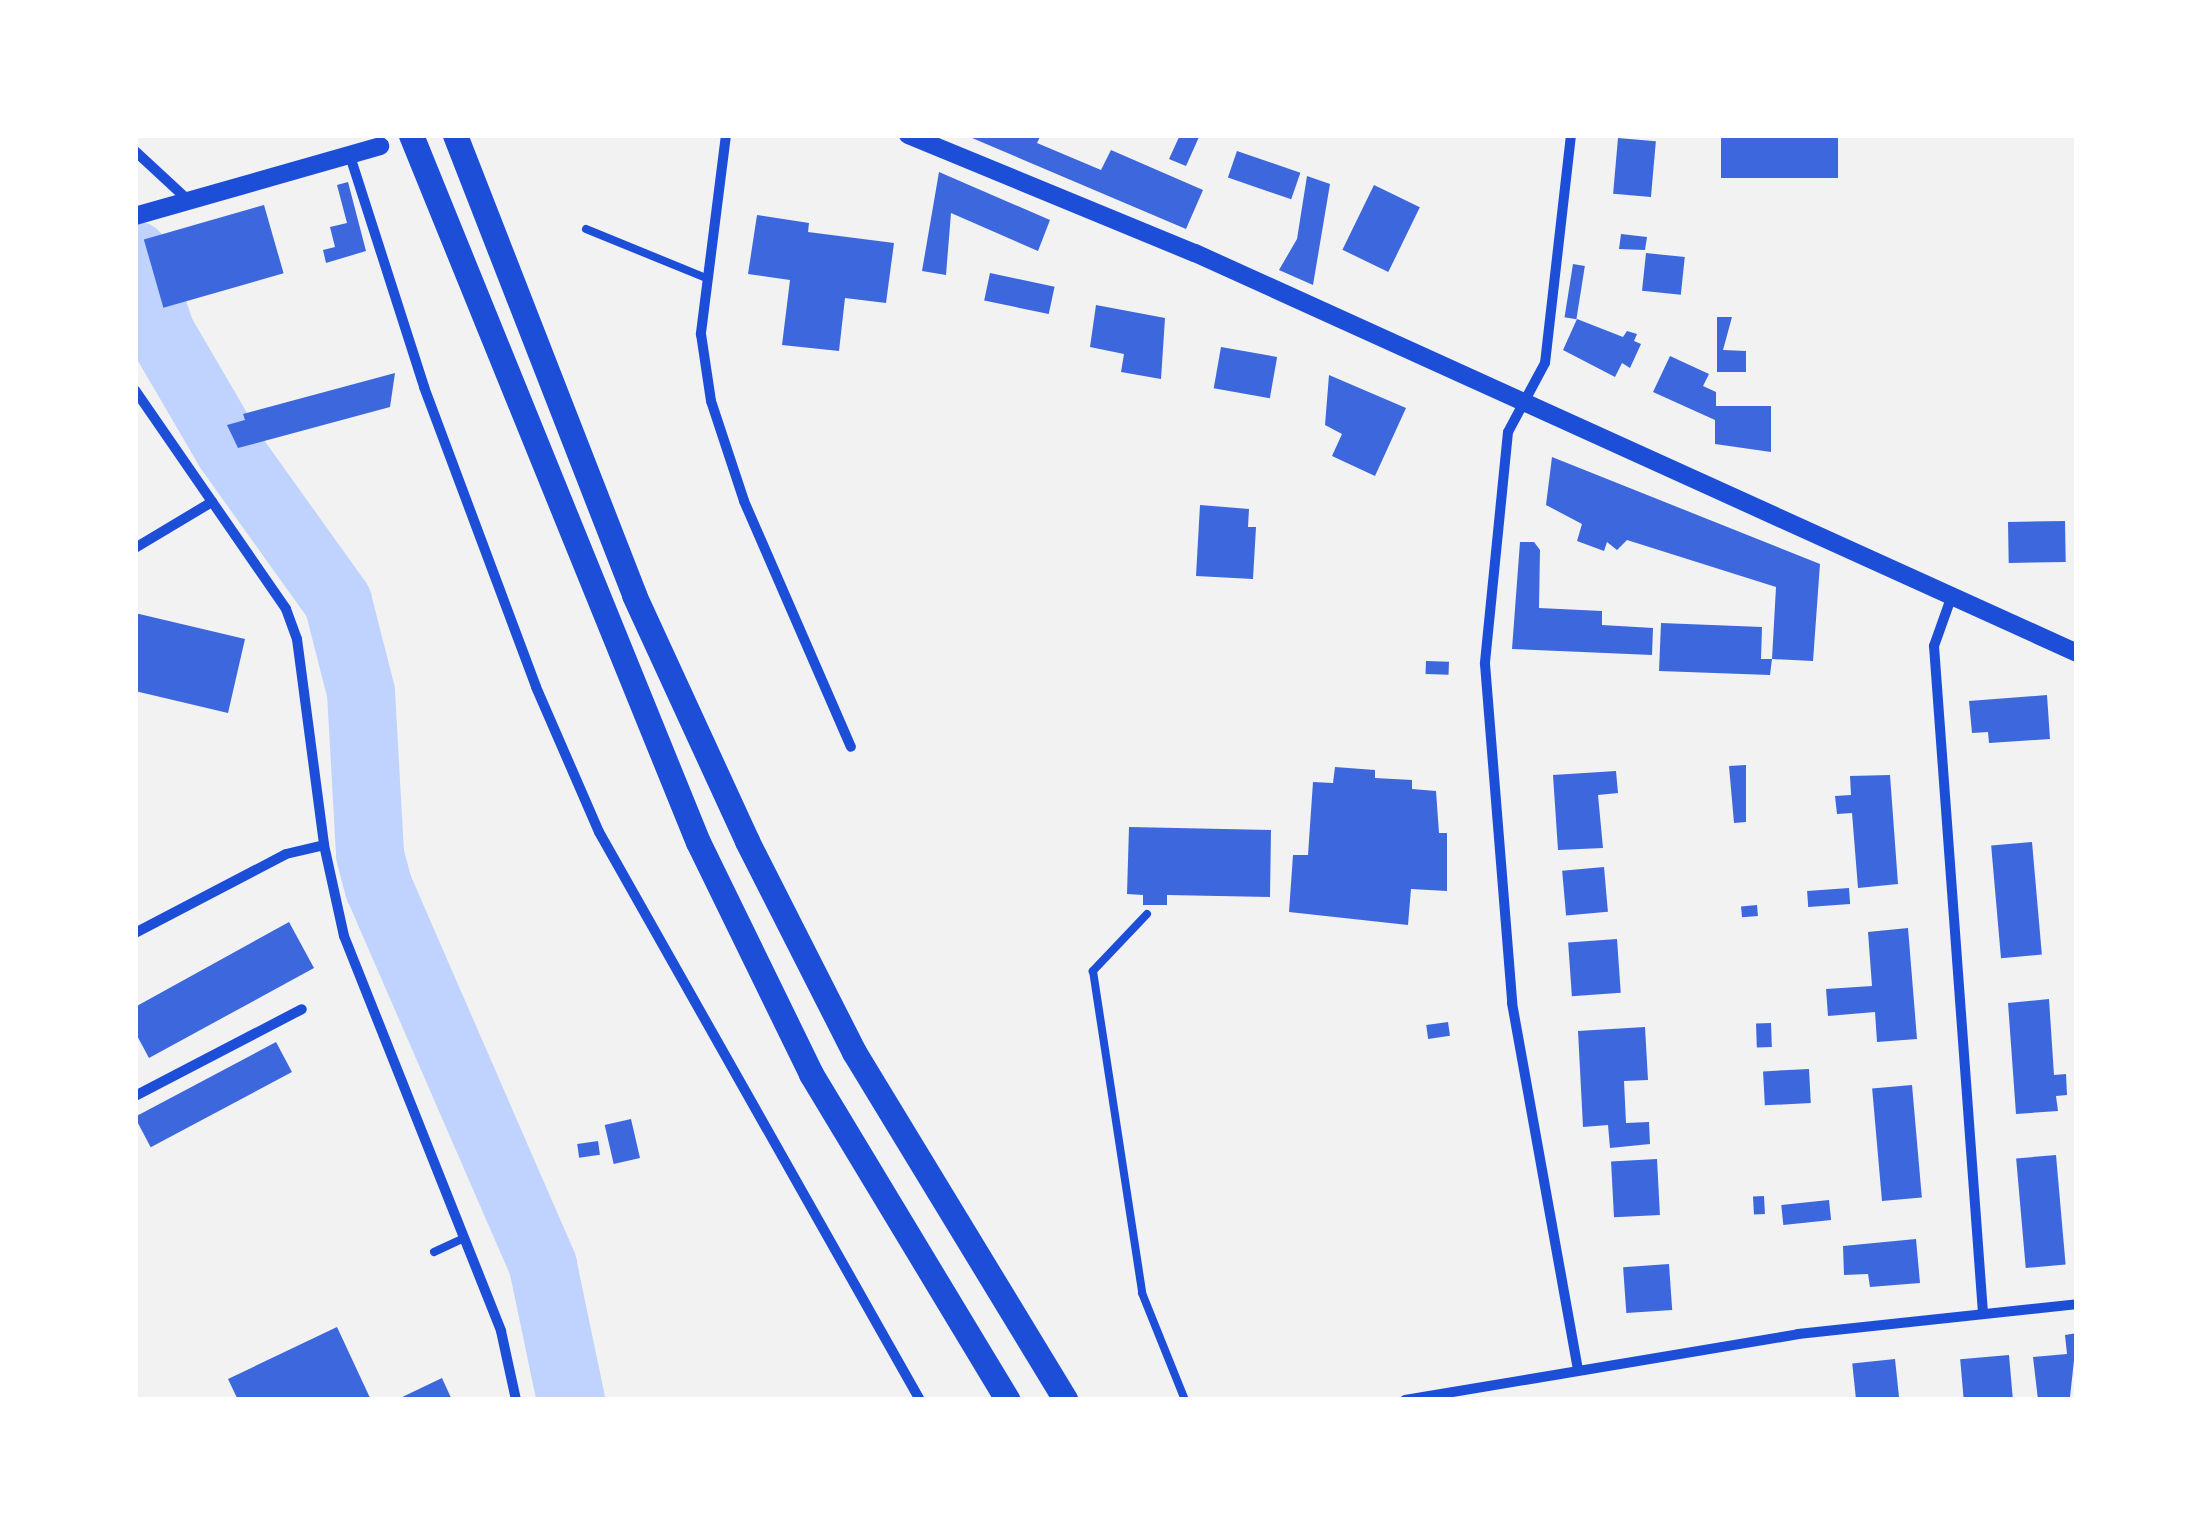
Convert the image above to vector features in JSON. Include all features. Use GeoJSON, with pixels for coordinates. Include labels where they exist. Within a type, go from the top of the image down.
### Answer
{"type":"FeatureCollection","features":[{"type":"Feature","properties":{"kind":"main road"},"geometry":{"type":"LineString","coordinates":[[411,135],[698,842],[811,1074],[1008,1400]]}},
{"type":"Feature","properties":{"kind":"main road"},"geometry":{"type":"LineString","coordinates":[[454,135],[634,595],[747,840],[854,1052],[1066,1400]]}},
{"type":"Feature","properties":{"kind":"street"},"geometry":{"type":"LineString","coordinates":[[726,135],[701,334],[711,401],[744,501],[851,748]]}},
{"type":"Feature","properties":{"kind":"street"},"geometry":{"type":"LineString","coordinates":[[908,135],[1194,254],[1950,601],[2077,654]]}},
{"type":"Feature","properties":{"kind":"street"},"geometry":{"type":"LineString","coordinates":[[1571,135],[1545,363],[1520,403],[1508,432],[1490,562],[1485,664],[1512,1003],[1578,1369]]}},
{"type":"Feature","properties":{"kind":"street"},"geometry":{"type":"LineString","coordinates":[[135,216],[380,146]]}},
{"type":"Feature","properties":{"kind":"street"},"geometry":{"type":"LineString","coordinates":[[135,152],[189,201]]}},
{"type":"Feature","properties":{"kind":"street"},"geometry":{"type":"LineString","coordinates":[[350,156],[424,387],[536,687],[599,832],[920,1400]]}},
{"type":"Feature","properties":{"kind":"street"},"geometry":{"type":"LineString","coordinates":[[135,390],[286,609],[296,639],[324,845],[344,936],[501,1331],[516,1400]]}},
{"type":"Feature","properties":{"kind":"street"},"geometry":{"type":"LineString","coordinates":[[135,548],[212,502]]}},
{"type":"Feature","properties":{"kind":"street"},"geometry":{"type":"LineString","coordinates":[[1950,601],[1934,646],[1983,1313]]}},
{"type":"Feature","properties":{"kind":"street"},"geometry":{"type":"LineString","coordinates":[[135,933],[286,854],[324,845]]}},
{"type":"Feature","properties":{"kind":"street"},"geometry":{"type":"LineString","coordinates":[[135,1096],[302,1009]]}},
{"type":"Feature","properties":{"kind":"street"},"geometry":{"type":"LineString","coordinates":[[1405,1400],[1578,1369],[1983,1313],[2077,1304]]}},
{"type":"Feature","properties":{"kind":"lane"},"geometry":{"type":"LineString","coordinates":[[586,229],[706,278]]}},
{"type":"Feature","properties":{"kind":"lane"},"geometry":{"type":"LineString","coordinates":[[1146,914],[1093,971],[1142,1293],[1185,1400]]}},
{"type":"Feature","properties":{"kind":"lane"},"geometry":{"type":"LineString","coordinates":[[434,1252],[464,1238]]}},
{"type":"Feature","properties":{"kind":"building"},"geometry":{"type":"Polygon","coordinates":[[[965,135],[1041,135],[1037,143],[1101,170],[1111,150],[1203,190],[1186,229],[965,135]]]}},
{"type":"Feature","properties":{"kind":"building"},"geometry":{"type":"Polygon","coordinates":[[[1180,135],[1199,137],[1186,166],[1169,159],[1180,135]]]}},
{"type":"Feature","properties":{"kind":"building"},"geometry":{"type":"Polygon","coordinates":[[[1721,135],[1838,135],[1838,178],[1721,178],[1721,135]]]}},
{"type":"Feature","properties":{"kind":"building"},"geometry":{"type":"Polygon","coordinates":[[[1618,138],[1656,141],[1651,197],[1613,194],[1618,138]]]}},
{"type":"Feature","properties":{"kind":"building"},"geometry":{"type":"Polygon","coordinates":[[[1237,151],[1300,173],[1291,199],[1228,177],[1237,151]]]}},
{"type":"Feature","properties":{"kind":"building"},"geometry":{"type":"Polygon","coordinates":[[[939,172],[1050,220],[1038,251],[951,213],[946,275],[922,271],[939,172]]]}},
{"type":"Feature","properties":{"kind":"building"},"geometry":{"type":"Polygon","coordinates":[[[1307,176],[1330,184],[1313,285],[1279,270],[1297,239],[1307,176]]]}},
{"type":"Feature","properties":{"kind":"building"},"geometry":{"type":"Polygon","coordinates":[[[348,182],[366,251],[326,263],[323,250],[335,247],[330,227],[347,223],[337,185],[348,182]]]}},
{"type":"Feature","properties":{"kind":"building"},"geometry":{"type":"Polygon","coordinates":[[[1374,185],[1420,207],[1388,272],[1342,250],[1374,185]]]}},
{"type":"Feature","properties":{"kind":"building"},"geometry":{"type":"Polygon","coordinates":[[[264,205],[284,273],[163,308],[144,239],[264,205]]]}},
{"type":"Feature","properties":{"kind":"building"},"geometry":{"type":"Polygon","coordinates":[[[757,215],[809,223],[808,232],[894,243],[886,303],[845,298],[839,351],[782,345],[790,280],[748,274],[757,215]]]}},
{"type":"Feature","properties":{"kind":"building"},"geometry":{"type":"Polygon","coordinates":[[[1621,234],[1647,237],[1645,250],[1619,249],[1621,234]]]}},
{"type":"Feature","properties":{"kind":"building"},"geometry":{"type":"Polygon","coordinates":[[[1646,253],[1685,257],[1681,295],[1642,291],[1646,253]]]}},
{"type":"Feature","properties":{"kind":"building"},"geometry":{"type":"Polygon","coordinates":[[[1573,264],[1585,266],[1576,319],[1565,317],[1573,264]]]}},
{"type":"Feature","properties":{"kind":"building"},"geometry":{"type":"Polygon","coordinates":[[[990,273],[1055,287],[1049,314],[984,300],[990,273]]]}},
{"type":"Feature","properties":{"kind":"building"},"geometry":{"type":"Polygon","coordinates":[[[1096,305],[1165,318],[1161,379],[1121,372],[1124,354],[1090,347],[1096,305]]]}},
{"type":"Feature","properties":{"kind":"building"},"geometry":{"type":"Polygon","coordinates":[[[1717,317],[1732,317],[1723,350],[1746,351],[1746,372],[1717,372],[1717,317]]]}},
{"type":"Feature","properties":{"kind":"building"},"geometry":{"type":"Polygon","coordinates":[[[1577,319],[1623,337],[1627,331],[1637,334],[1634,341],[1641,344],[1630,368],[1622,363],[1615,377],[1563,350],[1577,319]]]}},
{"type":"Feature","properties":{"kind":"building"},"geometry":{"type":"Polygon","coordinates":[[[1221,347],[1277,357],[1270,398],[1214,388],[1221,347]]]}},
{"type":"Feature","properties":{"kind":"building"},"geometry":{"type":"Polygon","coordinates":[[[1670,356],[1709,374],[1703,386],[1716,392],[1716,406],[1771,406],[1771,452],[1715,444],[1715,420],[1653,392],[1670,356]]]}},
{"type":"Feature","properties":{"kind":"building"},"geometry":{"type":"Polygon","coordinates":[[[395,373],[390,407],[238,448],[227,425],[245,420],[243,414],[395,373]]]}},
{"type":"Feature","properties":{"kind":"building"},"geometry":{"type":"Polygon","coordinates":[[[1329,375],[1406,408],[1375,476],[1332,456],[1342,434],[1325,425],[1329,375]]]}},
{"type":"Feature","properties":{"kind":"building"},"geometry":{"type":"Polygon","coordinates":[[[1552,457],[1820,564],[1813,661],[1772,659],[1776,587],[1627,540],[1617,550],[1607,542],[1604,551],[1577,541],[1582,524],[1546,505],[1552,457]]]}},
{"type":"Feature","properties":{"kind":"building"},"geometry":{"type":"Polygon","coordinates":[[[1200,505],[1249,509],[1248,527],[1256,527],[1253,579],[1196,576],[1200,505]]]}},
{"type":"Feature","properties":{"kind":"building"},"geometry":{"type":"Polygon","coordinates":[[[2065,521],[2066,562],[2009,563],[2008,522],[2065,521]]]}},
{"type":"Feature","properties":{"kind":"building"},"geometry":{"type":"Polygon","coordinates":[[[1520,542],[1534,542],[1540,550],[1539,608],[1602,611],[1602,625],[1653,628],[1652,655],[1512,649],[1520,542]]]}},
{"type":"Feature","properties":{"kind":"building"},"geometry":{"type":"Polygon","coordinates":[[[135,613],[245,639],[228,713],[135,691],[135,613]]]}},
{"type":"Feature","properties":{"kind":"building"},"geometry":{"type":"Polygon","coordinates":[[[1661,623],[1762,627],[1761,659],[1772,659],[1770,675],[1659,671],[1661,623]]]}},
{"type":"Feature","properties":{"kind":"building"},"geometry":{"type":"Polygon","coordinates":[[[1426,661],[1449,662],[1449,675],[1426,674],[1426,661]]]}},
{"type":"Feature","properties":{"kind":"building"},"geometry":{"type":"Polygon","coordinates":[[[2047,695],[2050,739],[1989,743],[1988,732],[1972,733],[1969,701],[2047,695]]]}},
{"type":"Feature","properties":{"kind":"building"},"geometry":{"type":"Polygon","coordinates":[[[1746,765],[1746,822],[1734,823],[1729,766],[1746,765]]]}},
{"type":"Feature","properties":{"kind":"building"},"geometry":{"type":"Polygon","coordinates":[[[1335,767],[1375,770],[1375,778],[1412,780],[1412,789],[1436,791],[1439,833],[1447,833],[1447,891],[1411,889],[1408,925],[1289,912],[1293,855],[1308,855],[1313,782],[1333,783],[1335,767]]]}},
{"type":"Feature","properties":{"kind":"building"},"geometry":{"type":"Polygon","coordinates":[[[1616,771],[1618,793],[1598,795],[1603,848],[1558,850],[1553,775],[1616,771]]]}},
{"type":"Feature","properties":{"kind":"building"},"geometry":{"type":"Polygon","coordinates":[[[1890,775],[1898,884],[1858,888],[1852,813],[1837,814],[1835,796],[1851,795],[1850,776],[1890,775]]]}},
{"type":"Feature","properties":{"kind":"building"},"geometry":{"type":"Polygon","coordinates":[[[1129,827],[1271,830],[1270,897],[1167,895],[1167,905],[1143,905],[1143,895],[1127,894],[1129,827]]]}},
{"type":"Feature","properties":{"kind":"building"},"geometry":{"type":"Polygon","coordinates":[[[2032,842],[2042,955],[2001,958],[1991,846],[2032,842]]]}},
{"type":"Feature","properties":{"kind":"building"},"geometry":{"type":"Polygon","coordinates":[[[1604,867],[1608,912],[1566,915],[1562,871],[1604,867]]]}},
{"type":"Feature","properties":{"kind":"building"},"geometry":{"type":"Polygon","coordinates":[[[1849,888],[1850,904],[1808,907],[1807,891],[1849,888]]]}},
{"type":"Feature","properties":{"kind":"building"},"geometry":{"type":"Polygon","coordinates":[[[1757,905],[1758,916],[1742,917],[1741,906],[1757,905]]]}},
{"type":"Feature","properties":{"kind":"building"},"geometry":{"type":"Polygon","coordinates":[[[289,922],[314,968],[149,1058],[135,1032],[135,1007],[289,922]]]}},
{"type":"Feature","properties":{"kind":"building"},"geometry":{"type":"Polygon","coordinates":[[[1908,928],[1917,1039],[1877,1042],[1875,1012],[1828,1016],[1826,989],[1872,986],[1868,932],[1908,928]]]}},
{"type":"Feature","properties":{"kind":"building"},"geometry":{"type":"Polygon","coordinates":[[[1617,939],[1621,993],[1572,996],[1568,942],[1617,939]]]}},
{"type":"Feature","properties":{"kind":"building"},"geometry":{"type":"Polygon","coordinates":[[[2049,999],[2054,1075],[2066,1074],[2067,1095],[2056,1096],[2058,1111],[2016,1114],[2008,1003],[2049,999]]]}},
{"type":"Feature","properties":{"kind":"building"},"geometry":{"type":"Polygon","coordinates":[[[1448,1022],[1450,1036],[1428,1039],[1426,1025],[1448,1022]]]}},
{"type":"Feature","properties":{"kind":"building"},"geometry":{"type":"Polygon","coordinates":[[[1771,1023],[1772,1047],[1757,1048],[1756,1024],[1771,1023]]]}},
{"type":"Feature","properties":{"kind":"building"},"geometry":{"type":"Polygon","coordinates":[[[1645,1027],[1648,1080],[1624,1081],[1626,1123],[1649,1122],[1650,1144],[1610,1148],[1608,1125],[1583,1127],[1578,1031],[1645,1027]]]}},
{"type":"Feature","properties":{"kind":"building"},"geometry":{"type":"Polygon","coordinates":[[[276,1042],[292,1072],[151,1147],[135,1117],[276,1042]]]}},
{"type":"Feature","properties":{"kind":"building"},"geometry":{"type":"Polygon","coordinates":[[[1809,1069],[1811,1103],[1765,1105],[1763,1071],[1809,1069]]]}},
{"type":"Feature","properties":{"kind":"building"},"geometry":{"type":"Polygon","coordinates":[[[1912,1085],[1922,1198],[1882,1201],[1872,1088],[1912,1085]]]}},
{"type":"Feature","properties":{"kind":"building"},"geometry":{"type":"Polygon","coordinates":[[[631,1119],[640,1158],[614,1164],[605,1125],[631,1119]]]}},
{"type":"Feature","properties":{"kind":"building"},"geometry":{"type":"Polygon","coordinates":[[[598,1141],[600,1155],[579,1158],[577,1144],[598,1141]]]}},
{"type":"Feature","properties":{"kind":"building"},"geometry":{"type":"Polygon","coordinates":[[[2056,1155],[2066,1265],[2026,1268],[2016,1158],[2056,1155]]]}},
{"type":"Feature","properties":{"kind":"building"},"geometry":{"type":"Polygon","coordinates":[[[1657,1159],[1660,1215],[1614,1217],[1611,1161],[1657,1159]]]}},
{"type":"Feature","properties":{"kind":"building"},"geometry":{"type":"Polygon","coordinates":[[[1764,1196],[1765,1214],[1754,1215],[1753,1197],[1764,1196]]]}},
{"type":"Feature","properties":{"kind":"building"},"geometry":{"type":"Polygon","coordinates":[[[1829,1200],[1831,1220],[1783,1225],[1781,1205],[1829,1200]]]}},
{"type":"Feature","properties":{"kind":"building"},"geometry":{"type":"Polygon","coordinates":[[[1916,1239],[1920,1283],[1870,1287],[1868,1274],[1844,1275],[1843,1246],[1916,1239]]]}},
{"type":"Feature","properties":{"kind":"building"},"geometry":{"type":"Polygon","coordinates":[[[1669,1264],[1672,1310],[1626,1313],[1623,1267],[1669,1264]]]}},
{"type":"Feature","properties":{"kind":"building"},"geometry":{"type":"Polygon","coordinates":[[[337,1327],[371,1400],[238,1400],[228,1379],[337,1327]]]}},
{"type":"Feature","properties":{"kind":"building"},"geometry":{"type":"Polygon","coordinates":[[[2077,1333],[2070,1397],[2038,1400],[2033,1357],[2067,1354],[2065,1335],[2077,1333]]]}},
{"type":"Feature","properties":{"kind":"building"},"geometry":{"type":"Polygon","coordinates":[[[2009,1355],[2013,1399],[1964,1400],[1960,1359],[2009,1355]]]}},
{"type":"Feature","properties":{"kind":"building"},"geometry":{"type":"Polygon","coordinates":[[[1895,1359],[1899,1400],[1856,1400],[1852,1363],[1895,1359]]]}},
{"type":"Feature","properties":{"kind":"building"},"geometry":{"type":"Polygon","coordinates":[[[442,1378],[452,1400],[396,1400],[442,1378]]]}},
{"type":"Feature","properties":{"kind":"waterway"},"geometry":{"type":"LineString","coordinates":[[135,255],[161,333],[230,451],[338,602],[361,692],[370,855],[379,888],[543,1266],[571,1400]]}}]}
